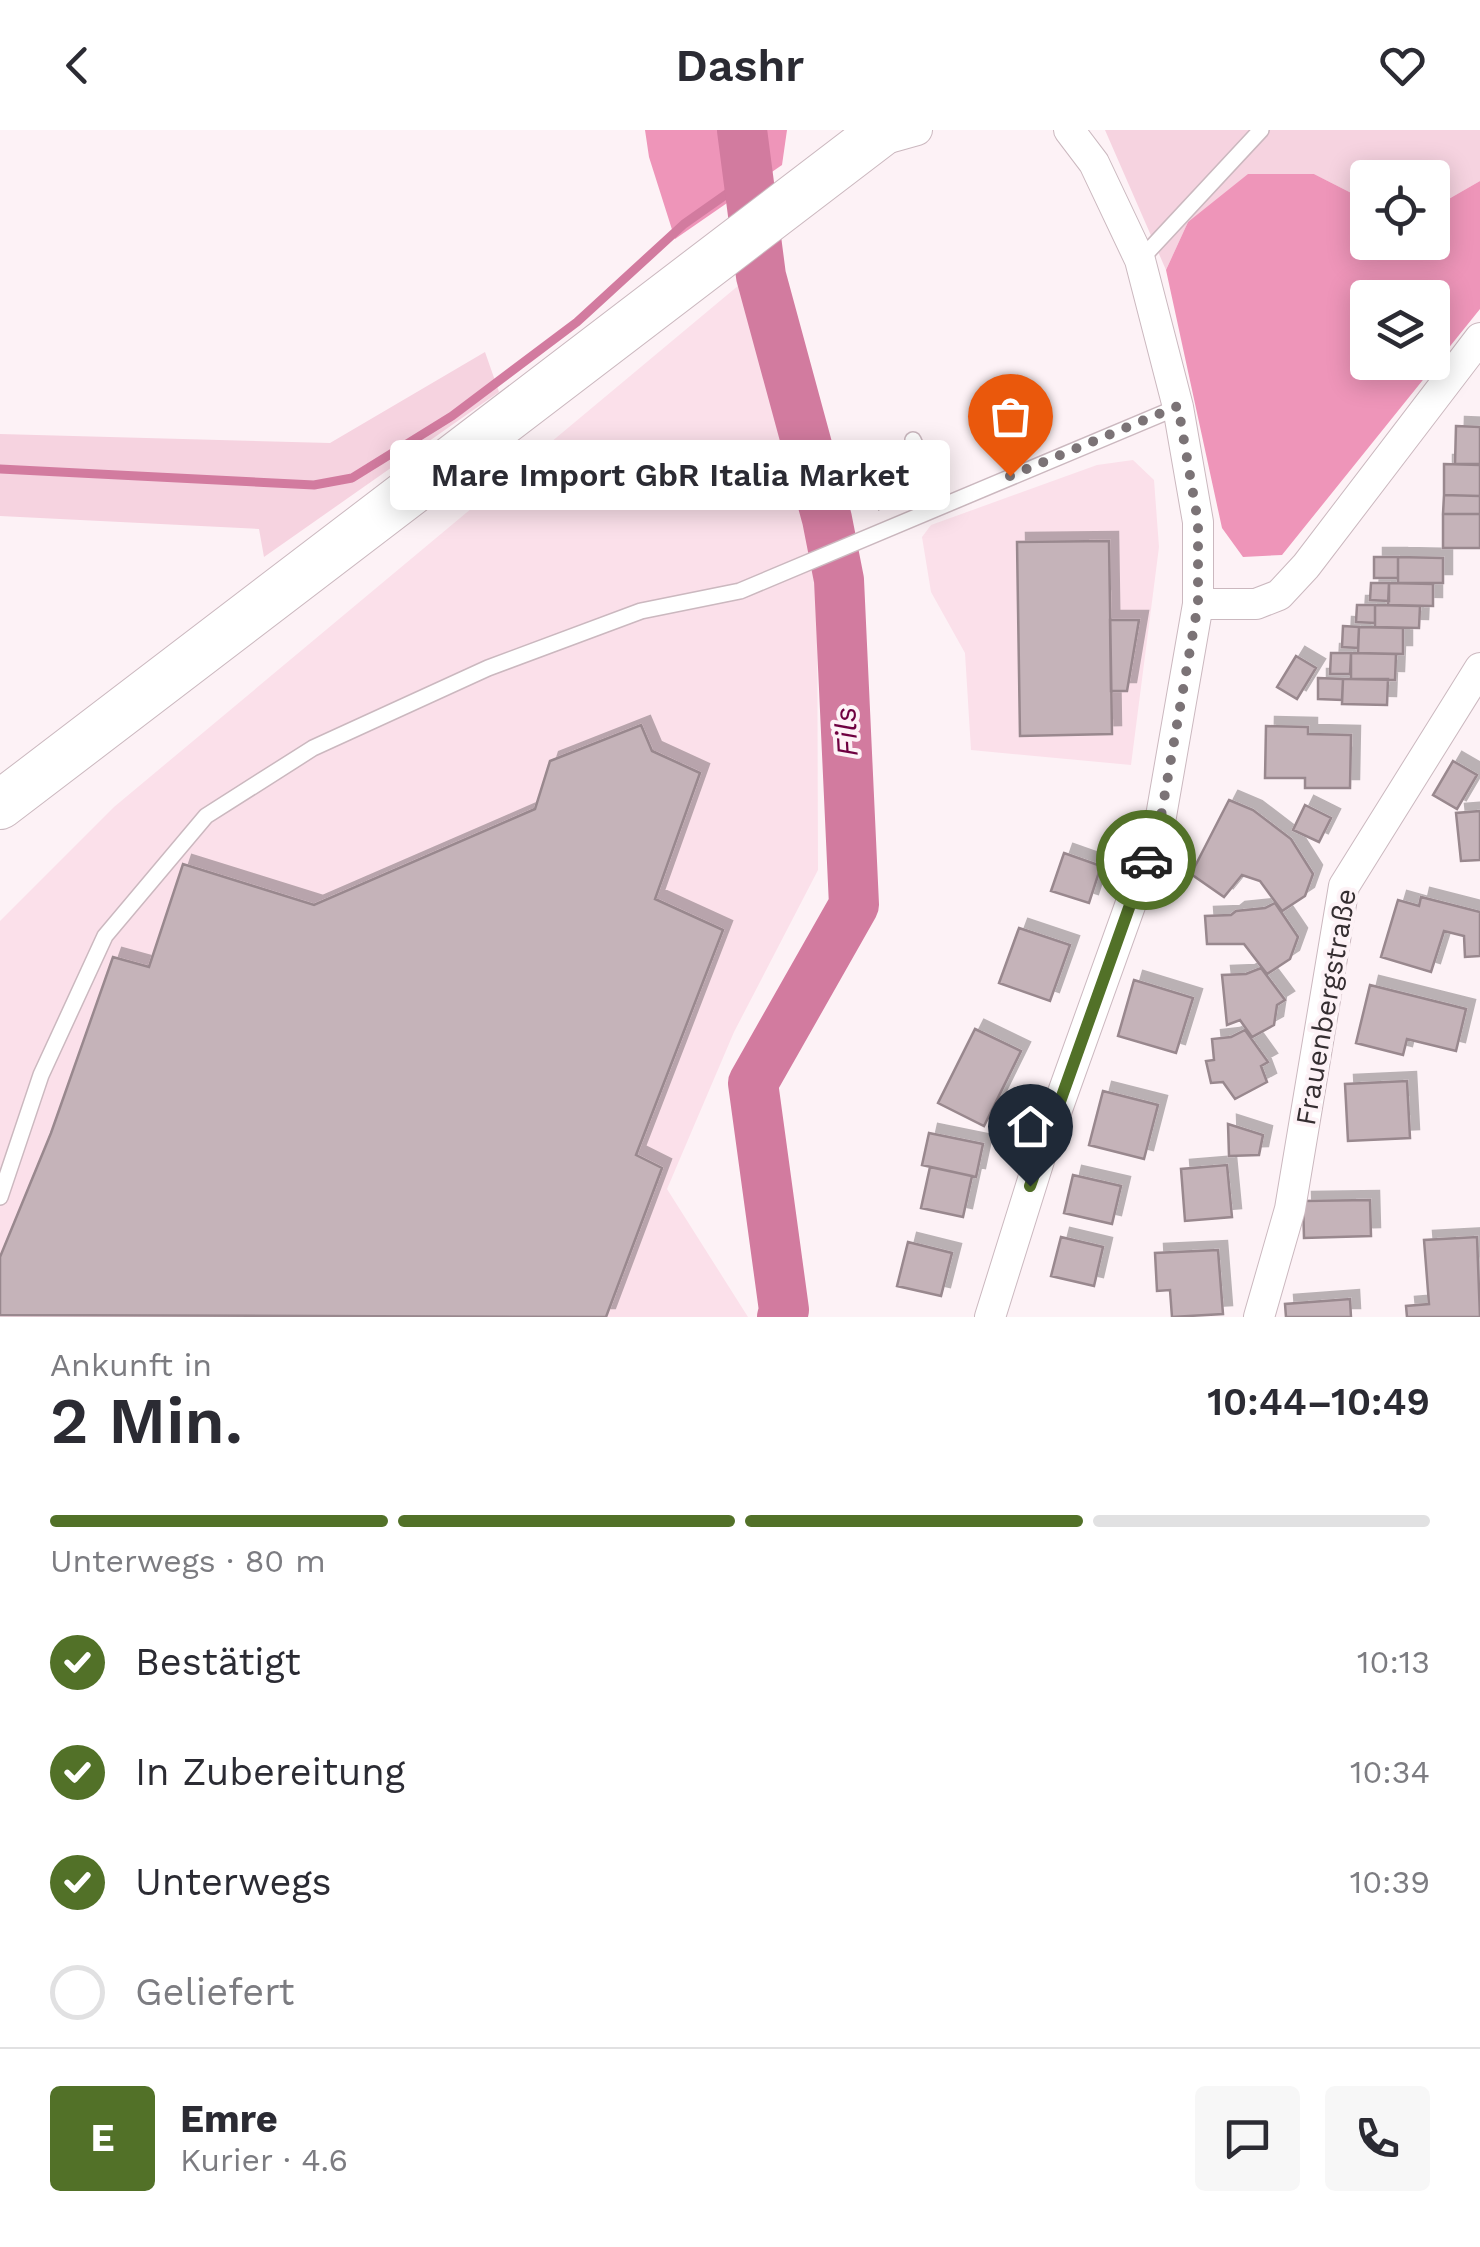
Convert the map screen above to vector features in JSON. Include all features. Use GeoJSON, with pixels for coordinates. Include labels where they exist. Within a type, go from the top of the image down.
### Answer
{"type":"FeatureCollection","features":[{"type":"Feature","properties":{"kind":"main road"},"geometry":{"type":"LineString","coordinates":[[0,805],[874,137]]}},
{"type":"Feature","properties":{"kind":"street"},"geometry":{"type":"LineString","coordinates":[[874,137],[917,130]]}},
{"type":"Feature","properties":{"kind":"street"},"geometry":{"type":"LineString","coordinates":[[990,1317],[1041,1154],[1160,822],[1198,604],[1198,522],[1178,406],[1140,260],[1094,163],[1072,131]]}},
{"type":"Feature","properties":{"kind":"street"},"geometry":{"type":"LineString","coordinates":[[1198,604],[1256,604],[1279,596],[1480,338]]}},
{"type":"Feature","properties":{"kind":"street","name":"Frauenbergstraße"},"geometry":{"type":"LineString","coordinates":[[1259,1317],[1290,1209],[1344,886],[1480,668]]}},
{"type":"Feature","properties":{"kind":"lane"},"geometry":{"type":"LineString","coordinates":[[1140,260],[1261,130]]}},
{"type":"Feature","properties":{"kind":"lane"},"geometry":{"type":"LineString","coordinates":[[0,1198],[41,1075],[106,936],[206,816],[313,748],[488,668],[641,611],[740,591],[1178,406]]}},
{"type":"Feature","properties":{"kind":"lane"},"geometry":{"type":"LineString","coordinates":[[913,440],[942,504]]}},
{"type":"Feature","properties":{"kind":"shaded area"},"geometry":{"type":"Polygon","coordinates":[[[645,130],[787,130],[782,165],[675,239],[649,157],[645,130]]]}},
{"type":"Feature","properties":{"kind":"shaded area"},"geometry":{"type":"Polygon","coordinates":[[[1105,130],[1480,130],[1480,181],[1450,198],[1450,160],[1350,160],[1350,192],[1314,174],[1188,222],[1166,270],[1105,130]]]}},
{"type":"Feature","properties":{"kind":"shaded area"},"geometry":{"type":"Polygon","coordinates":[[[1248,174],[1314,174],[1350,192],[1350,260],[1450,260],[1450,198],[1480,181],[1480,309],[1450,346],[1450,280],[1350,280],[1350,380],[1423,380],[1282,555],[1243,557],[1222,528],[1166,270],[1188,222],[1248,174]]]}},
{"type":"Feature","properties":{"kind":"shaded area"},"geometry":{"type":"Polygon","coordinates":[[[751,275],[817,542],[818,870],[734,1032],[667,1189],[748,1317],[0,1317],[0,921],[114,807],[751,275]]]}},
{"type":"Feature","properties":{"kind":"shaded area"},"geometry":{"type":"Polygon","coordinates":[[[485,352],[499,392],[264,557],[259,529],[0,516],[0,434],[330,443],[485,352]]]}},
{"type":"Feature","properties":{"kind":"shaded area"},"geometry":{"type":"Polygon","coordinates":[[[1133,460],[1154,480],[1159,547],[1131,765],[971,750],[965,653],[931,592],[922,537],[931,525],[1097,465],[1133,460]]]}},
{"type":"Feature","properties":{"kind":"building"},"geometry":{"type":"Polygon","coordinates":[[[1456,426],[1480,427],[1480,464],[1455,464],[1456,426]]]}},
{"type":"Feature","properties":{"kind":"building"},"geometry":{"type":"Polygon","coordinates":[[[887,461],[905,495],[879,509],[861,475],[887,461]]]}},
{"type":"Feature","properties":{"kind":"building"},"geometry":{"type":"Polygon","coordinates":[[[1444,464],[1480,465],[1480,496],[1444,495],[1444,464]]]}},
{"type":"Feature","properties":{"kind":"building"},"geometry":{"type":"Polygon","coordinates":[[[1444,495],[1480,496],[1480,514],[1443,514],[1444,495]]]}},
{"type":"Feature","properties":{"kind":"building"},"geometry":{"type":"Polygon","coordinates":[[[1443,514],[1480,514],[1480,548],[1443,548],[1443,514]]]}},
{"type":"Feature","properties":{"kind":"building"},"geometry":{"type":"Polygon","coordinates":[[[1109,541],[1112,734],[1020,736],[1017,542],[1109,541]]]}},
{"type":"Feature","properties":{"kind":"building"},"geometry":{"type":"Polygon","coordinates":[[[1374,557],[1398,557],[1398,578],[1374,578],[1374,557]]]}},
{"type":"Feature","properties":{"kind":"building"},"geometry":{"type":"Polygon","coordinates":[[[1398,557],[1443,558],[1443,583],[1398,583],[1398,557]]]}},
{"type":"Feature","properties":{"kind":"building"},"geometry":{"type":"Polygon","coordinates":[[[1371,583],[1389,583],[1389,601],[1370,600],[1371,583]]]}},
{"type":"Feature","properties":{"kind":"building"},"geometry":{"type":"Polygon","coordinates":[[[1389,583],[1433,584],[1433,606],[1388,605],[1389,583]]]}},
{"type":"Feature","properties":{"kind":"building"},"geometry":{"type":"Polygon","coordinates":[[[1357,605],[1375,605],[1375,623],[1356,622],[1357,605]]]}},
{"type":"Feature","properties":{"kind":"building"},"geometry":{"type":"Polygon","coordinates":[[[1375,605],[1420,606],[1419,628],[1375,627],[1375,605]]]}},
{"type":"Feature","properties":{"kind":"building"},"geometry":{"type":"Polygon","coordinates":[[[1110,620],[1139,620],[1127,691],[1111,691],[1110,620]]]}},
{"type":"Feature","properties":{"kind":"building"},"geometry":{"type":"Polygon","coordinates":[[[1343,626],[1359,627],[1358,648],[1342,647],[1343,626]]]}},
{"type":"Feature","properties":{"kind":"building"},"geometry":{"type":"Polygon","coordinates":[[[1359,627],[1403,628],[1403,654],[1358,653],[1359,627]]]}},
{"type":"Feature","properties":{"kind":"building"},"geometry":{"type":"Polygon","coordinates":[[[1331,653],[1351,653],[1350,674],[1330,674],[1331,653]]]}},
{"type":"Feature","properties":{"kind":"building"},"geometry":{"type":"Polygon","coordinates":[[[1351,653],[1396,654],[1395,680],[1351,679],[1351,653]]]}},
{"type":"Feature","properties":{"kind":"building"},"geometry":{"type":"Polygon","coordinates":[[[1296,656],[1316,668],[1297,699],[1277,687],[1296,656]]]}},
{"type":"Feature","properties":{"kind":"building"},"geometry":{"type":"Polygon","coordinates":[[[1318,678],[1343,679],[1342,700],[1318,699],[1318,678]]]}},
{"type":"Feature","properties":{"kind":"building"},"geometry":{"type":"Polygon","coordinates":[[[1343,679],[1388,679],[1387,705],[1342,704],[1343,679]]]}},
{"type":"Feature","properties":{"kind":"building"},"geometry":{"type":"Polygon","coordinates":[[[641,725],[652,751],[700,773],[655,899],[723,930],[636,1155],[662,1168],[606,1317],[0,1315],[0,1257],[51,1133],[113,957],[149,967],[183,864],[314,905],[535,809],[550,761],[641,725]]]}},
{"type":"Feature","properties":{"kind":"building"},"geometry":{"type":"Polygon","coordinates":[[[1266,726],[1308,727],[1308,734],[1351,735],[1350,788],[1305,788],[1305,778],[1265,778],[1266,726]]]}},
{"type":"Feature","properties":{"kind":"building"},"geometry":{"type":"Polygon","coordinates":[[[1453,761],[1477,775],[1457,809],[1433,795],[1453,761]]]}},
{"type":"Feature","properties":{"kind":"building"},"geometry":{"type":"Polygon","coordinates":[[[1229,800],[1253,810],[1291,839],[1313,874],[1305,896],[1282,911],[1260,881],[1242,875],[1224,897],[1191,874],[1229,800]]]}},
{"type":"Feature","properties":{"kind":"building"},"geometry":{"type":"Polygon","coordinates":[[[1305,805],[1331,818],[1319,842],[1293,830],[1305,805]]]}},
{"type":"Feature","properties":{"kind":"building"},"geometry":{"type":"Polygon","coordinates":[[[1480,811],[1480,860],[1461,861],[1456,813],[1480,811]]]}},
{"type":"Feature","properties":{"kind":"building"},"geometry":{"type":"Polygon","coordinates":[[[1064,853],[1101,866],[1089,903],[1051,891],[1064,853]]]}},
{"type":"Feature","properties":{"kind":"building"},"geometry":{"type":"Polygon","coordinates":[[[1421,897],[1480,912],[1480,956],[1465,957],[1464,936],[1444,931],[1431,972],[1381,957],[1398,900],[1419,906],[1421,897]]]}},
{"type":"Feature","properties":{"kind":"building"},"geometry":{"type":"Polygon","coordinates":[[[1275,903],[1298,937],[1290,959],[1267,974],[1244,944],[1207,944],[1205,916],[1231,915],[1275,903]]]}},
{"type":"Feature","properties":{"kind":"building"},"geometry":{"type":"Polygon","coordinates":[[[1019,928],[1070,945],[1050,1001],[999,983],[1019,928]]]}},
{"type":"Feature","properties":{"kind":"building"},"geometry":{"type":"Polygon","coordinates":[[[1261,968],[1285,1000],[1277,1005],[1274,1025],[1252,1037],[1240,1020],[1227,1025],[1222,975],[1246,974],[1261,968]]]}},
{"type":"Feature","properties":{"kind":"building"},"geometry":{"type":"Polygon","coordinates":[[[1134,980],[1193,998],[1176,1053],[1118,1036],[1134,980]]]}},
{"type":"Feature","properties":{"kind":"building"},"geometry":{"type":"Polygon","coordinates":[[[1370,985],[1466,1009],[1456,1051],[1407,1039],[1403,1055],[1356,1043],[1370,985]]]}},
{"type":"Feature","properties":{"kind":"building"},"geometry":{"type":"Polygon","coordinates":[[[975,1029],[1021,1051],[984,1126],[938,1103],[975,1029]]]}},
{"type":"Feature","properties":{"kind":"building"},"geometry":{"type":"Polygon","coordinates":[[[1245,1030],[1268,1062],[1261,1066],[1267,1082],[1235,1099],[1223,1082],[1211,1083],[1206,1061],[1214,1060],[1212,1039],[1231,1037],[1245,1030]]]}},
{"type":"Feature","properties":{"kind":"building"},"geometry":{"type":"Polygon","coordinates":[[[1407,1081],[1410,1138],[1348,1141],[1345,1084],[1407,1081]]]}},
{"type":"Feature","properties":{"kind":"building"},"geometry":{"type":"Polygon","coordinates":[[[1103,1091],[1158,1105],[1144,1159],[1089,1145],[1103,1091]]]}},
{"type":"Feature","properties":{"kind":"building"},"geometry":{"type":"Polygon","coordinates":[[[1228,1124],[1263,1135],[1259,1155],[1229,1156],[1228,1124]]]}},
{"type":"Feature","properties":{"kind":"building"},"geometry":{"type":"Polygon","coordinates":[[[929,1133],[983,1144],[976,1177],[922,1165],[929,1133]]]}},
{"type":"Feature","properties":{"kind":"building"},"geometry":{"type":"Polygon","coordinates":[[[1227,1165],[1232,1217],[1185,1221],[1181,1169],[1227,1165]]]}},
{"type":"Feature","properties":{"kind":"building"},"geometry":{"type":"Polygon","coordinates":[[[930,1167],[972,1176],[963,1217],[921,1208],[930,1167]]]}},
{"type":"Feature","properties":{"kind":"building"},"geometry":{"type":"Polygon","coordinates":[[[1073,1175],[1121,1186],[1112,1224],[1064,1213],[1073,1175]]]}},
{"type":"Feature","properties":{"kind":"building"},"geometry":{"type":"Polygon","coordinates":[[[1370,1200],[1371,1236],[1304,1238],[1303,1201],[1370,1200]]]}},
{"type":"Feature","properties":{"kind":"building"},"geometry":{"type":"Polygon","coordinates":[[[1061,1237],[1103,1247],[1094,1286],[1051,1276],[1061,1237]]]}},
{"type":"Feature","properties":{"kind":"building"},"geometry":{"type":"Polygon","coordinates":[[[1477,1237],[1480,1317],[1407,1317],[1406,1306],[1429,1304],[1424,1240],[1477,1237]]]}},
{"type":"Feature","properties":{"kind":"building"},"geometry":{"type":"Polygon","coordinates":[[[908,1242],[952,1253],[941,1296],[897,1286],[908,1242]]]}},
{"type":"Feature","properties":{"kind":"building"},"geometry":{"type":"Polygon","coordinates":[[[1218,1250],[1223,1314],[1172,1317],[1170,1290],[1157,1291],[1155,1253],[1218,1250]]]}},
{"type":"Feature","properties":{"kind":"building"},"geometry":{"type":"Polygon","coordinates":[[[1350,1299],[1351,1317],[1286,1317],[1285,1304],[1350,1299]]]}},
{"type":"Feature","properties":{"kind":"waterway","name":"Fils"},"geometry":{"type":"LineString","coordinates":[[742,130],[761,276],[827,519],[839,580],[854,905],[753,1083],[782,1317]]}},
{"type":"Feature","properties":{"kind":"waterway"},"geometry":{"type":"LineString","coordinates":[[0,469],[314,485],[352,478],[452,416],[577,322],[684,224],[748,179]]}},
{"type":"Feature","properties":{"kind":"way so far"},"geometry":{"type":"LineString","coordinates":[[1010,476],[1178,406],[1198,522],[1198,604],[1160,822],[1146,860]]}},
{"type":"Feature","properties":{"kind":"place","name":"Mare Import GbR Italia Market"},"geometry":{"type":"Point","coordinates":[1010,476]}},
{"type":"Feature","properties":{"kind":"route"},"geometry":{"type":"LineString","coordinates":[[1030,1186],[1146,860]]}}]}
